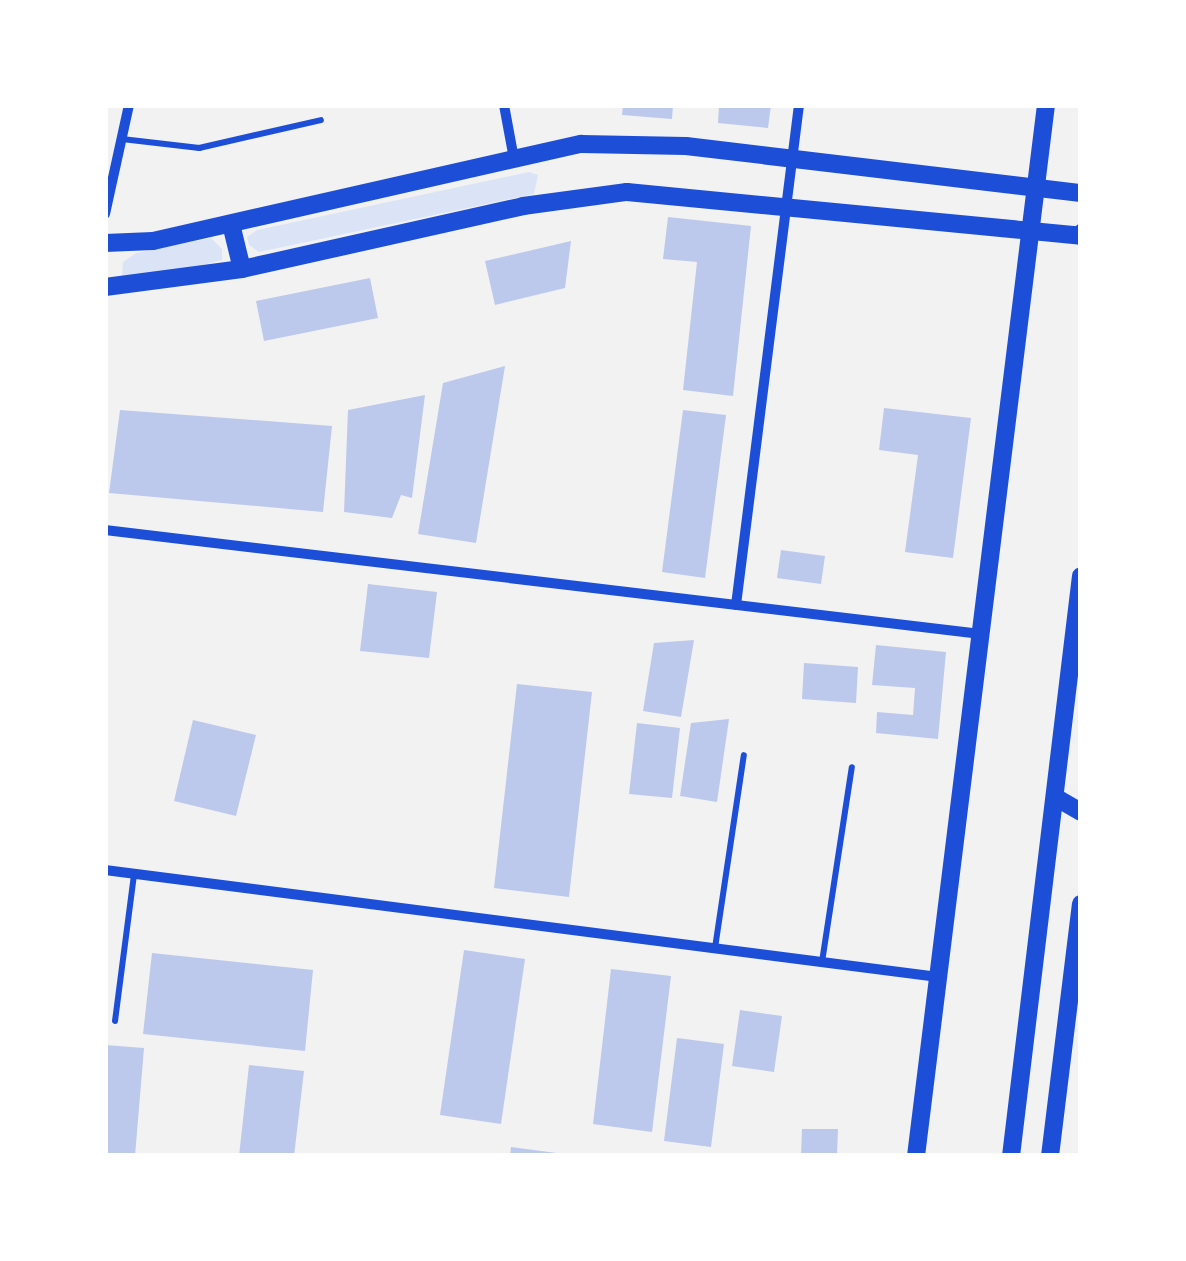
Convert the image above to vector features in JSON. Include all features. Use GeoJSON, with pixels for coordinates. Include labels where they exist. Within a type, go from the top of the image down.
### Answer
{"type":"FeatureCollection","features":[{"type":"Feature","properties":{"kind":"main road"},"geometry":{"type":"LineString","coordinates":[[916,1156],[1046,105]]}},
{"type":"Feature","properties":{"kind":"main road"},"geometry":{"type":"LineString","coordinates":[[105,243],[231,224],[514,159],[628,142],[1081,193]]}},
{"type":"Feature","properties":{"kind":"main road"},"geometry":{"type":"LineString","coordinates":[[105,287],[242,269],[580,196],[680,193],[1081,235]]}},
{"type":"Feature","properties":{"kind":"main road"},"geometry":{"type":"LineString","coordinates":[[231,224],[242,269]]}},
{"type":"Feature","properties":{"kind":"main road"},"geometry":{"type":"LineString","coordinates":[[1011,1156],[1081,576]]}},
{"type":"Feature","properties":{"kind":"main road"},"geometry":{"type":"LineString","coordinates":[[1055,797],[1081,812]]}},
{"type":"Feature","properties":{"kind":"main road"},"geometry":{"type":"LineString","coordinates":[[1050,1156],[1081,904]]}},
{"type":"Feature","properties":{"kind":"street"},"geometry":{"type":"LineString","coordinates":[[105,214],[129,105]]}},
{"type":"Feature","properties":{"kind":"street"},"geometry":{"type":"LineString","coordinates":[[504,105],[514,159]]}},
{"type":"Feature","properties":{"kind":"street"},"geometry":{"type":"LineString","coordinates":[[736,604],[799,105]]}},
{"type":"Feature","properties":{"kind":"street"},"geometry":{"type":"LineString","coordinates":[[105,530],[980,634]]}},
{"type":"Feature","properties":{"kind":"street"},"geometry":{"type":"LineString","coordinates":[[105,870],[938,977]]}},
{"type":"Feature","properties":{"kind":"lane"},"geometry":{"type":"LineString","coordinates":[[122,139],[199,148],[321,120]]}},
{"type":"Feature","properties":{"kind":"lane"},"geometry":{"type":"LineString","coordinates":[[715,948],[744,755]]}},
{"type":"Feature","properties":{"kind":"lane"},"geometry":{"type":"LineString","coordinates":[[822,962],[852,768]]}},
{"type":"Feature","properties":{"kind":"lane"},"geometry":{"type":"LineString","coordinates":[[116,1021],[134,874]]}},
{"type":"Feature","properties":{"kind":"shaded area"},"geometry":{"type":"Polygon","coordinates":[[[529,172],[538,175],[534,194],[259,252],[249,245],[247,237],[257,230],[529,172]]]}},
{"type":"Feature","properties":{"kind":"shaded area"},"geometry":{"type":"Polygon","coordinates":[[[211,238],[222,249],[222,260],[144,280],[122,276],[123,262],[136,253],[211,238]]]}},
{"type":"Feature","properties":{"kind":"building"},"geometry":{"type":"Polygon","coordinates":[[[623,105],[673,105],[672,119],[622,115],[623,105]]]}},
{"type":"Feature","properties":{"kind":"building"},"geometry":{"type":"Polygon","coordinates":[[[719,105],[771,105],[768,128],[718,123],[719,105]]]}},
{"type":"Feature","properties":{"kind":"building"},"geometry":{"type":"Polygon","coordinates":[[[668,217],[751,226],[733,396],[683,390],[697,262],[663,259],[668,217]]]}},
{"type":"Feature","properties":{"kind":"building"},"geometry":{"type":"Polygon","coordinates":[[[571,241],[565,288],[495,305],[485,261],[571,241]]]}},
{"type":"Feature","properties":{"kind":"building"},"geometry":{"type":"Polygon","coordinates":[[[370,278],[378,318],[264,341],[256,301],[370,278]]]}},
{"type":"Feature","properties":{"kind":"building"},"geometry":{"type":"Polygon","coordinates":[[[505,366],[476,543],[418,534],[443,383],[505,366]]]}},
{"type":"Feature","properties":{"kind":"building"},"geometry":{"type":"Polygon","coordinates":[[[425,395],[412,498],[401,495],[392,518],[344,512],[348,410],[425,395]]]}},
{"type":"Feature","properties":{"kind":"building"},"geometry":{"type":"Polygon","coordinates":[[[884,408],[971,418],[953,558],[905,552],[918,455],[879,450],[884,408]]]}},
{"type":"Feature","properties":{"kind":"building"},"geometry":{"type":"Polygon","coordinates":[[[120,410],[332,426],[323,512],[109,493],[120,410]]]}},
{"type":"Feature","properties":{"kind":"building"},"geometry":{"type":"Polygon","coordinates":[[[683,410],[726,415],[705,578],[662,572],[683,410]]]}},
{"type":"Feature","properties":{"kind":"building"},"geometry":{"type":"Polygon","coordinates":[[[781,550],[825,556],[821,584],[777,578],[781,550]]]}},
{"type":"Feature","properties":{"kind":"building"},"geometry":{"type":"Polygon","coordinates":[[[368,584],[437,592],[429,658],[360,651],[368,584]]]}},
{"type":"Feature","properties":{"kind":"building"},"geometry":{"type":"Polygon","coordinates":[[[694,640],[681,717],[643,711],[654,643],[694,640]]]}},
{"type":"Feature","properties":{"kind":"building"},"geometry":{"type":"Polygon","coordinates":[[[876,645],[946,652],[938,739],[876,733],[877,712],[913,715],[915,688],[872,685],[876,645]]]}},
{"type":"Feature","properties":{"kind":"building"},"geometry":{"type":"Polygon","coordinates":[[[804,663],[858,667],[856,703],[802,699],[804,663]]]}},
{"type":"Feature","properties":{"kind":"building"},"geometry":{"type":"Polygon","coordinates":[[[517,684],[592,692],[569,897],[494,888],[517,684]]]}},
{"type":"Feature","properties":{"kind":"building"},"geometry":{"type":"Polygon","coordinates":[[[729,719],[717,802],[680,796],[691,723],[729,719]]]}},
{"type":"Feature","properties":{"kind":"building"},"geometry":{"type":"Polygon","coordinates":[[[193,720],[256,735],[236,816],[174,801],[193,720]]]}},
{"type":"Feature","properties":{"kind":"building"},"geometry":{"type":"Polygon","coordinates":[[[637,723],[680,728],[672,798],[629,794],[637,723]]]}},
{"type":"Feature","properties":{"kind":"building"},"geometry":{"type":"Polygon","coordinates":[[[464,950],[525,959],[501,1124],[440,1115],[464,950]]]}},
{"type":"Feature","properties":{"kind":"building"},"geometry":{"type":"Polygon","coordinates":[[[152,953],[313,970],[305,1051],[143,1034],[152,953]]]}},
{"type":"Feature","properties":{"kind":"building"},"geometry":{"type":"Polygon","coordinates":[[[611,969],[671,976],[652,1132],[593,1124],[611,969]]]}},
{"type":"Feature","properties":{"kind":"building"},"geometry":{"type":"Polygon","coordinates":[[[740,1010],[782,1016],[774,1072],[732,1066],[740,1010]]]}},
{"type":"Feature","properties":{"kind":"building"},"geometry":{"type":"Polygon","coordinates":[[[677,1038],[724,1044],[711,1147],[664,1141],[677,1038]]]}},
{"type":"Feature","properties":{"kind":"building"},"geometry":{"type":"Polygon","coordinates":[[[105,1045],[144,1048],[135,1156],[105,1156],[105,1045]]]}},
{"type":"Feature","properties":{"kind":"building"},"geometry":{"type":"Polygon","coordinates":[[[249,1065],[304,1071],[294,1156],[239,1156],[249,1065]]]}},
{"type":"Feature","properties":{"kind":"building"},"geometry":{"type":"Polygon","coordinates":[[[802,1129],[838,1129],[837,1156],[801,1156],[802,1129]]]}},
{"type":"Feature","properties":{"kind":"building"},"geometry":{"type":"Polygon","coordinates":[[[511,1147],[564,1154],[564,1156],[510,1156],[511,1147]]]}}]}
